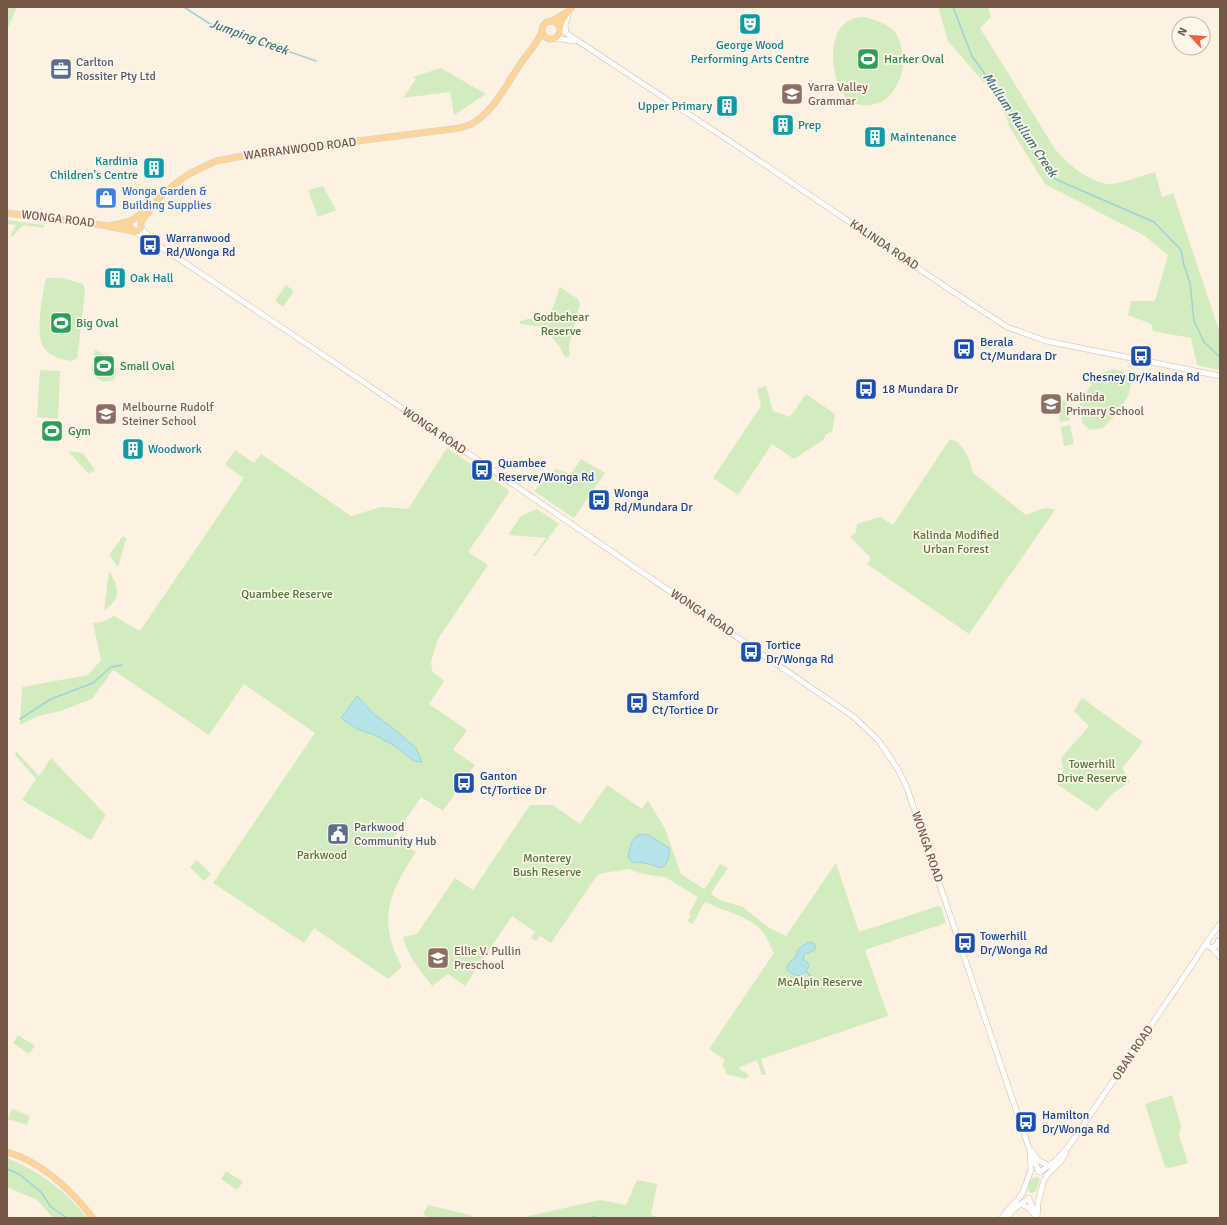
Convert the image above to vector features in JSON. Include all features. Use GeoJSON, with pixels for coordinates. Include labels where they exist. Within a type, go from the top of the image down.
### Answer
{"type":"FeatureCollection","features":[{"type":"Feature","properties":{"kind":"main road"},"geometry":{"type":"LineString","coordinates":[[530,52],[538,40],[545,24],[571,8]]}},
{"type":"Feature","properties":{"kind":"main road"},"geometry":{"type":"LineString","coordinates":[[530,52],[548,39],[556,38],[571,8]]}},
{"type":"Feature","properties":{"kind":"main road"},"geometry":{"type":"LineString","coordinates":[[567,34],[565,25],[571,8]]}},
{"type":"Feature","properties":{"kind":"main road"},"geometry":{"type":"LineString","coordinates":[[552,21],[557,23],[560,28]]}},
{"type":"Feature","properties":{"kind":"main road","name":"KALINDA ROAD"},"geometry":{"type":"LineString","coordinates":[[560,28],[578,42],[1007,327],[1046,341],[1220,376]]}},
{"type":"Feature","properties":{"kind":"main road"},"geometry":{"type":"LineString","coordinates":[[542,32],[548,39]]}},
{"type":"Feature","properties":{"kind":"main road","name":"KALINDA ROAD"},"geometry":{"type":"LineString","coordinates":[[556,38],[578,42]]}},
{"type":"Feature","properties":{"kind":"main road","name":"WARRANWOOD ROAD"},"geometry":{"type":"LineString","coordinates":[[141,222],[154,204],[167,190],[189,174],[204,166],[227,158],[460,128],[478,121],[490,108],[530,52]]}},
{"type":"Feature","properties":{"kind":"main road","name":"WARRANWOOD ROAD"},"geometry":{"type":"LineString","coordinates":[[132,220],[154,204]]}},
{"type":"Feature","properties":{"kind":"main road","name":"WONGA ROAD"},"geometry":{"type":"LineString","coordinates":[[7,213],[109,226],[134,231],[158,245],[365,383],[854,717],[870,732],[890,755],[904,780],[1029,1149]]}},
{"type":"Feature","properties":{"kind":"main road"},"geometry":{"type":"LineString","coordinates":[[138,219],[141,222],[141,228],[134,231],[129,225],[132,220],[138,219]]}},
{"type":"Feature","properties":{"kind":"main road","name":"WONGA ROAD"},"geometry":{"type":"LineString","coordinates":[[109,226],[132,220]]}},
{"type":"Feature","properties":{"kind":"main road","name":"WONGA ROAD"},"geometry":{"type":"LineString","coordinates":[[141,228],[158,245]]}},
{"type":"Feature","properties":{"kind":"main road","name":"OBAN ROAD"},"geometry":{"type":"LineString","coordinates":[[1029,1199],[1037,1195],[1048,1174],[1063,1158],[1069,1146],[1219,926]]}},
{"type":"Feature","properties":{"kind":"main road","name":"OBAN ROAD"},"geometry":{"type":"LineString","coordinates":[[1218,942],[1219,926]]}},
{"type":"Feature","properties":{"kind":"main road"},"geometry":{"type":"LineString","coordinates":[[1212,948],[1217,945],[1218,942],[1214,937],[1209,939],[1208,946],[1212,948],[1220,957]]}},
{"type":"Feature","properties":{"kind":"main road","name":"OBAN ROAD"},"geometry":{"type":"LineString","coordinates":[[1196,959],[1212,948]]}},
{"type":"Feature","properties":{"kind":"main road","name":"OBAN ROAD"},"geometry":{"type":"LineString","coordinates":[[1024,1188],[1030,1177],[1049,1166],[1069,1146]]}},
{"type":"Feature","properties":{"kind":"main road"},"geometry":{"type":"LineString","coordinates":[[1029,1149],[1037,1159],[1049,1166]]}},
{"type":"Feature","properties":{"kind":"main road"},"geometry":{"type":"LineString","coordinates":[[1029,1149],[1044,1180],[1038,1202],[1037,1218]]}},
{"type":"Feature","properties":{"kind":"main road"},"geometry":{"type":"LineString","coordinates":[[1002,1218],[1020,1198],[1024,1188],[1031,1168],[1029,1149]]}},
{"type":"Feature","properties":{"kind":"main road"},"geometry":{"type":"LineString","coordinates":[[7,1152],[21,1157],[52,1176],[69,1190],[93,1218]]}},
{"type":"Feature","properties":{"kind":"main road"},"geometry":{"type":"LineString","coordinates":[[1024,1188],[1037,1218]]}},
{"type":"Feature","properties":{"kind":"main road"},"geometry":{"type":"LineString","coordinates":[[1006,1218],[1021,1204],[1029,1199]]}},
{"type":"Feature","properties":{"kind":"main road"},"geometry":{"type":"LineString","coordinates":[[1021,1204],[1029,1208],[1037,1218]]}},
{"type":"Feature","properties":{"kind":"green space"},"geometry":{"type":"Polygon","coordinates":[[[7,7],[17,7],[7,30],[7,7]]]}},
{"type":"Feature","properties":{"kind":"green space"},"geometry":{"type":"Polygon","coordinates":[[[938,7],[988,7],[991,17],[980,28],[1055,149],[1073,167],[1096,181],[1112,184],[1155,172],[1162,197],[1173,193],[1220,333],[1220,371],[1197,365],[1191,338],[1153,331],[1151,324],[1128,315],[1131,301],[1155,301],[1168,255],[1145,236],[1045,184],[1010,128],[1000,101],[948,41],[938,7]]]}},
{"type":"Feature","properties":{"kind":"green space","name":"Harker Oval"},"geometry":{"type":"Polygon","coordinates":[[[865,17],[883,24],[894,31],[900,42],[903,65],[898,83],[891,94],[879,102],[870,105],[858,105],[849,101],[841,91],[834,67],[833,54],[839,31],[846,23],[856,18],[865,17]]]}},
{"type":"Feature","properties":{"kind":"green space"},"geometry":{"type":"Polygon","coordinates":[[[441,68],[486,94],[454,115],[450,92],[403,98],[416,79],[413,77],[441,68]]]}},
{"type":"Feature","properties":{"kind":"green space"},"geometry":{"type":"Polygon","coordinates":[[[323,186],[336,210],[318,217],[308,190],[323,186]]]}},
{"type":"Feature","properties":{"kind":"green space"},"geometry":{"type":"Polygon","coordinates":[[[7,220],[44,225],[44,228],[23,225],[12,237],[10,236],[16,225],[7,224],[7,220]]]}},
{"type":"Feature","properties":{"kind":"green space","name":"Big Oval"},"geometry":{"type":"Polygon","coordinates":[[[46,278],[62,278],[83,284],[85,291],[78,352],[77,358],[72,361],[59,358],[48,353],[45,350],[41,340],[40,312],[46,278]]]}},
{"type":"Feature","properties":{"kind":"green space"},"geometry":{"type":"Polygon","coordinates":[[[286,285],[294,291],[283,307],[275,301],[286,285]]]}},
{"type":"Feature","properties":{"kind":"green space","name":"Godbehear Reserve"},"geometry":{"type":"Polygon","coordinates":[[[560,287],[578,299],[580,304],[569,346],[570,356],[565,357],[559,346],[544,327],[520,324],[520,321],[551,313],[560,287]]]}},
{"type":"Feature","properties":{"kind":"green space","name":"Small Oval"},"geometry":{"type":"Polygon","coordinates":[[[95,350],[112,360],[116,367],[115,379],[103,381],[93,375],[92,367],[95,350]]]}},
{"type":"Feature","properties":{"kind":"green space"},"geometry":{"type":"Polygon","coordinates":[[[1112,369],[1123,372],[1129,377],[1131,383],[1130,390],[1122,406],[1104,427],[1101,429],[1090,430],[1082,423],[1080,402],[1093,382],[1101,374],[1112,369]]]}},
{"type":"Feature","properties":{"kind":"green space"},"geometry":{"type":"Polygon","coordinates":[[[40,370],[60,371],[58,419],[37,417],[40,370]]]}},
{"type":"Feature","properties":{"kind":"green space"},"geometry":{"type":"Polygon","coordinates":[[[766,386],[773,411],[790,417],[806,394],[835,414],[832,433],[830,432],[826,434],[823,440],[794,459],[772,444],[738,495],[713,478],[761,406],[757,389],[766,386]]]}},
{"type":"Feature","properties":{"kind":"green space"},"geometry":{"type":"Polygon","coordinates":[[[1066,400],[1070,420],[1060,422],[1057,402],[1066,400]]]}},
{"type":"Feature","properties":{"kind":"green space"},"geometry":{"type":"Polygon","coordinates":[[[1070,425],[1074,444],[1064,446],[1061,427],[1070,425]]]}},
{"type":"Feature","properties":{"kind":"green space","name":"Kalinda Modified Urban Forest"},"geometry":{"type":"Polygon","coordinates":[[[950,439],[959,443],[964,450],[970,460],[972,472],[1026,515],[1048,508],[1055,510],[969,634],[867,564],[871,558],[850,537],[856,532],[857,524],[880,517],[893,525],[950,439]]]}},
{"type":"Feature","properties":{"kind":"green space"},"geometry":{"type":"Polygon","coordinates":[[[447,448],[510,491],[468,552],[488,565],[438,639],[431,661],[432,671],[444,681],[429,704],[467,730],[453,750],[475,765],[443,811],[421,797],[394,837],[416,852],[399,880],[393,894],[390,907],[388,921],[390,935],[394,950],[402,967],[388,979],[314,928],[304,943],[213,883],[315,733],[244,684],[209,735],[113,670],[92,699],[61,711],[38,716],[20,725],[22,687],[88,675],[101,660],[93,623],[105,621],[114,616],[140,631],[244,478],[225,465],[235,450],[254,463],[261,454],[351,516],[381,507],[408,509],[447,448]]]}},
{"type":"Feature","properties":{"kind":"green space"},"geometry":{"type":"Polygon","coordinates":[[[68,451],[83,453],[95,470],[89,474],[68,451]]]}},
{"type":"Feature","properties":{"kind":"green space"},"geometry":{"type":"Polygon","coordinates":[[[581,459],[605,473],[574,518],[534,491],[555,469],[571,474],[581,459]]]}},
{"type":"Feature","properties":{"kind":"green space"},"geometry":{"type":"Polygon","coordinates":[[[537,509],[559,524],[535,556],[533,556],[546,538],[508,535],[521,516],[537,509]]]}},
{"type":"Feature","properties":{"kind":"green space"},"geometry":{"type":"Polygon","coordinates":[[[123,536],[127,539],[118,567],[109,555],[123,536]]]}},
{"type":"Feature","properties":{"kind":"green space"},"geometry":{"type":"Polygon","coordinates":[[[109,571],[117,587],[117,592],[114,602],[104,610],[109,571]]]}},
{"type":"Feature","properties":{"kind":"green space","name":"Towerhill Drive Reserve"},"geometry":{"type":"Polygon","coordinates":[[[1082,698],[1143,742],[1122,768],[1130,782],[1113,793],[1097,811],[1058,785],[1063,769],[1061,758],[1089,726],[1074,711],[1082,698]]]}},
{"type":"Feature","properties":{"kind":"green space"},"geometry":{"type":"Polygon","coordinates":[[[16,751],[39,776],[51,758],[106,815],[91,840],[22,800],[36,779],[15,755],[16,751]]]}},
{"type":"Feature","properties":{"kind":"green space"},"geometry":{"type":"Polygon","coordinates":[[[607,785],[642,809],[648,800],[665,829],[681,874],[704,889],[720,864],[728,868],[711,894],[720,900],[743,907],[769,928],[786,936],[836,863],[859,932],[938,906],[941,907],[946,923],[865,950],[888,1016],[761,1059],[766,1075],[762,1075],[757,1060],[738,1068],[749,1075],[746,1079],[726,1074],[722,1065],[725,1060],[709,1049],[774,953],[764,933],[750,921],[706,902],[702,906],[693,924],[687,921],[691,916],[689,914],[698,897],[665,877],[642,874],[629,869],[598,874],[551,943],[540,936],[536,941],[531,938],[535,932],[512,916],[465,986],[448,974],[432,986],[411,957],[403,937],[417,934],[455,878],[473,890],[530,805],[553,805],[580,824],[607,785]]]}},
{"type":"Feature","properties":{"kind":"green space"},"geometry":{"type":"Polygon","coordinates":[[[197,860],[211,874],[204,881],[190,867],[197,860]]]}},
{"type":"Feature","properties":{"kind":"green space"},"geometry":{"type":"Polygon","coordinates":[[[18,1035],[35,1046],[29,1054],[13,1043],[18,1035]]]}},
{"type":"Feature","properties":{"kind":"green space"},"geometry":{"type":"Polygon","coordinates":[[[1172,1095],[1181,1126],[1179,1135],[1188,1163],[1169,1168],[1165,1167],[1145,1104],[1172,1095]]]}},
{"type":"Feature","properties":{"kind":"green space"},"geometry":{"type":"Polygon","coordinates":[[[12,1109],[30,1116],[27,1125],[8,1119],[12,1109]]]}},
{"type":"Feature","properties":{"kind":"green space"},"geometry":{"type":"Polygon","coordinates":[[[7,1158],[30,1169],[51,1183],[70,1199],[87,1218],[53,1218],[37,1200],[7,1187],[7,1158]]]}},
{"type":"Feature","properties":{"kind":"green space"},"geometry":{"type":"Polygon","coordinates":[[[226,1171],[243,1182],[237,1190],[221,1179],[226,1171]]]}},
{"type":"Feature","properties":{"kind":"green space"},"geometry":{"type":"Polygon","coordinates":[[[1036,1177],[1040,1180],[1036,1191],[1031,1193],[1028,1191],[1028,1184],[1036,1177]]]}},
{"type":"Feature","properties":{"kind":"green space"},"geometry":{"type":"Polygon","coordinates":[[[637,1180],[657,1184],[651,1215],[663,1218],[520,1218],[600,1200],[626,1205],[637,1180]]]}},
{"type":"Feature","properties":{"kind":"green space"},"geometry":{"type":"Polygon","coordinates":[[[428,1205],[470,1215],[473,1218],[428,1218],[423,1214],[428,1205]]]}},
{"type":"Feature","properties":{"kind":"water"},"geometry":{"type":"Polygon","coordinates":[[[357,696],[374,714],[416,748],[422,762],[414,761],[393,745],[375,735],[357,729],[341,718],[357,696]]]}},
{"type":"Feature","properties":{"kind":"water"},"geometry":{"type":"Polygon","coordinates":[[[640,834],[649,835],[669,848],[668,859],[662,868],[645,863],[632,862],[628,857],[633,840],[640,834]]]}},
{"type":"Feature","properties":{"kind":"water"},"geometry":{"type":"Polygon","coordinates":[[[811,942],[815,944],[815,949],[804,954],[803,959],[809,965],[805,972],[800,975],[790,973],[787,970],[787,965],[796,956],[798,949],[811,942]]]}},
{"type":"Feature","properties":{"kind":"waterway","name":"Jumping Creek"},"geometry":{"type":"LineString","coordinates":[[184,7],[210,24],[316,61]]}},
{"type":"Feature","properties":{"kind":"waterway","name":"Mullum Mullum Creek"},"geometry":{"type":"LineString","coordinates":[[953,7],[972,56],[1025,130],[1030,144],[1040,152],[1055,179],[1154,222],[1181,250],[1190,283],[1194,321],[1204,342],[1220,357]]}},
{"type":"Feature","properties":{"kind":"waterway"},"geometry":{"type":"LineString","coordinates":[[20,719],[51,699],[93,683],[111,667],[122,665]]}},
{"type":"Feature","properties":{"kind":"waterway"},"geometry":{"type":"LineString","coordinates":[[807,972],[813,979],[822,980]]}},
{"type":"Feature","properties":{"kind":"waterway"},"geometry":{"type":"LineString","coordinates":[[7,1169],[19,1174],[41,1192],[51,1207],[67,1218]]}},
{"type":"Feature","properties":{"kind":"waterway"},"geometry":{"type":"LineString","coordinates":[[591,1218],[594,1216],[596,1218]]}},
{"type":"Feature","properties":{"kind":"place","name":"George Wood Performing Arts Centre"},"geometry":{"type":"Point","coordinates":[750,24]}},
{"type":"Feature","properties":{"kind":"place","name":"Harker Oval"},"geometry":{"type":"Point","coordinates":[868,59]}},
{"type":"Feature","properties":{"kind":"place","name":"Carlton Rossiter Pty Ltd"},"geometry":{"type":"Point","coordinates":[61,69]}},
{"type":"Feature","properties":{"kind":"place","name":"Yarra Valley Grammar"},"geometry":{"type":"Point","coordinates":[792,94]}},
{"type":"Feature","properties":{"kind":"place","name":"Upper Primary"},"geometry":{"type":"Point","coordinates":[727,106]}},
{"type":"Feature","properties":{"kind":"place","name":"Prep"},"geometry":{"type":"Point","coordinates":[783,125]}},
{"type":"Feature","properties":{"kind":"place","name":"Maintenance"},"geometry":{"type":"Point","coordinates":[875,137]}},
{"type":"Feature","properties":{"kind":"place","name":"Kardinia Children's Centre"},"geometry":{"type":"Point","coordinates":[154,168]}},
{"type":"Feature","properties":{"kind":"place","name":"Wonga Garden & Building Supplies"},"geometry":{"type":"Point","coordinates":[106,198]}},
{"type":"Feature","properties":{"kind":"place","name":"Warranwood Rd/Wonga Rd"},"geometry":{"type":"Point","coordinates":[150,245]}},
{"type":"Feature","properties":{"kind":"place","name":"Oak Hall"},"geometry":{"type":"Point","coordinates":[115,278]}},
{"type":"Feature","properties":{"kind":"place","name":"Big Oval"},"geometry":{"type":"Point","coordinates":[61,323]}},
{"type":"Feature","properties":{"kind":"place","name":"Berala Ct/Mundara Dr"},"geometry":{"type":"Point","coordinates":[964,349]}},
{"type":"Feature","properties":{"kind":"place","name":"Chesney Dr/Kalinda Rd"},"geometry":{"type":"Point","coordinates":[1141,356]}},
{"type":"Feature","properties":{"kind":"place","name":"Small Oval"},"geometry":{"type":"Point","coordinates":[104,366]}},
{"type":"Feature","properties":{"kind":"place","name":"18 Mundara Dr"},"geometry":{"type":"Point","coordinates":[866,389]}},
{"type":"Feature","properties":{"kind":"place","name":"Kalinda Primary School"},"geometry":{"type":"Point","coordinates":[1051,404]}},
{"type":"Feature","properties":{"kind":"place","name":"Melbourne Rudolf Steiner School"},"geometry":{"type":"Point","coordinates":[106,414]}},
{"type":"Feature","properties":{"kind":"place","name":"Gym"},"geometry":{"type":"Point","coordinates":[52,431]}},
{"type":"Feature","properties":{"kind":"place","name":"Woodwork"},"geometry":{"type":"Point","coordinates":[133,449]}},
{"type":"Feature","properties":{"kind":"place","name":"Quambee Reserve/Wonga Rd"},"geometry":{"type":"Point","coordinates":[482,470]}},
{"type":"Feature","properties":{"kind":"place","name":"Wonga Rd/Mundara Dr"},"geometry":{"type":"Point","coordinates":[599,500]}},
{"type":"Feature","properties":{"kind":"place","name":"Tortice Dr/Wonga Rd"},"geometry":{"type":"Point","coordinates":[751,652]}},
{"type":"Feature","properties":{"kind":"place","name":"Stamford Ct/Tortice Dr"},"geometry":{"type":"Point","coordinates":[637,703]}},
{"type":"Feature","properties":{"kind":"place","name":"Ganton Ct/Tortice Dr"},"geometry":{"type":"Point","coordinates":[464,783]}},
{"type":"Feature","properties":{"kind":"place","name":"Parkwood Community Hub"},"geometry":{"type":"Point","coordinates":[338,834]}},
{"type":"Feature","properties":{"kind":"place","name":"Towerhill Dr/Wonga Rd"},"geometry":{"type":"Point","coordinates":[965,943]}},
{"type":"Feature","properties":{"kind":"place","name":"Ellie V. Pullin Preschool"},"geometry":{"type":"Point","coordinates":[438,958]}},
{"type":"Feature","properties":{"kind":"place","name":"Hamilton Dr/Wonga Rd"},"geometry":{"type":"Point","coordinates":[1026,1122]}},
{"type":"Feature","properties":{"kind":"park label","name":"Quambee Reserve"},"geometry":{"type":"Point","coordinates":[287,594]}},
{"type":"Feature","properties":{"kind":"park label","name":"Parkwood"},"geometry":{"type":"Point","coordinates":[322,855]}},
{"type":"Feature","properties":{"kind":"park label","name":"Monterey Bush Reserve"},"geometry":{"type":"Point","coordinates":[547,865]}},
{"type":"Feature","properties":{"kind":"park label","name":"McAlpin Reserve"},"geometry":{"type":"Point","coordinates":[820,982]}}]}
